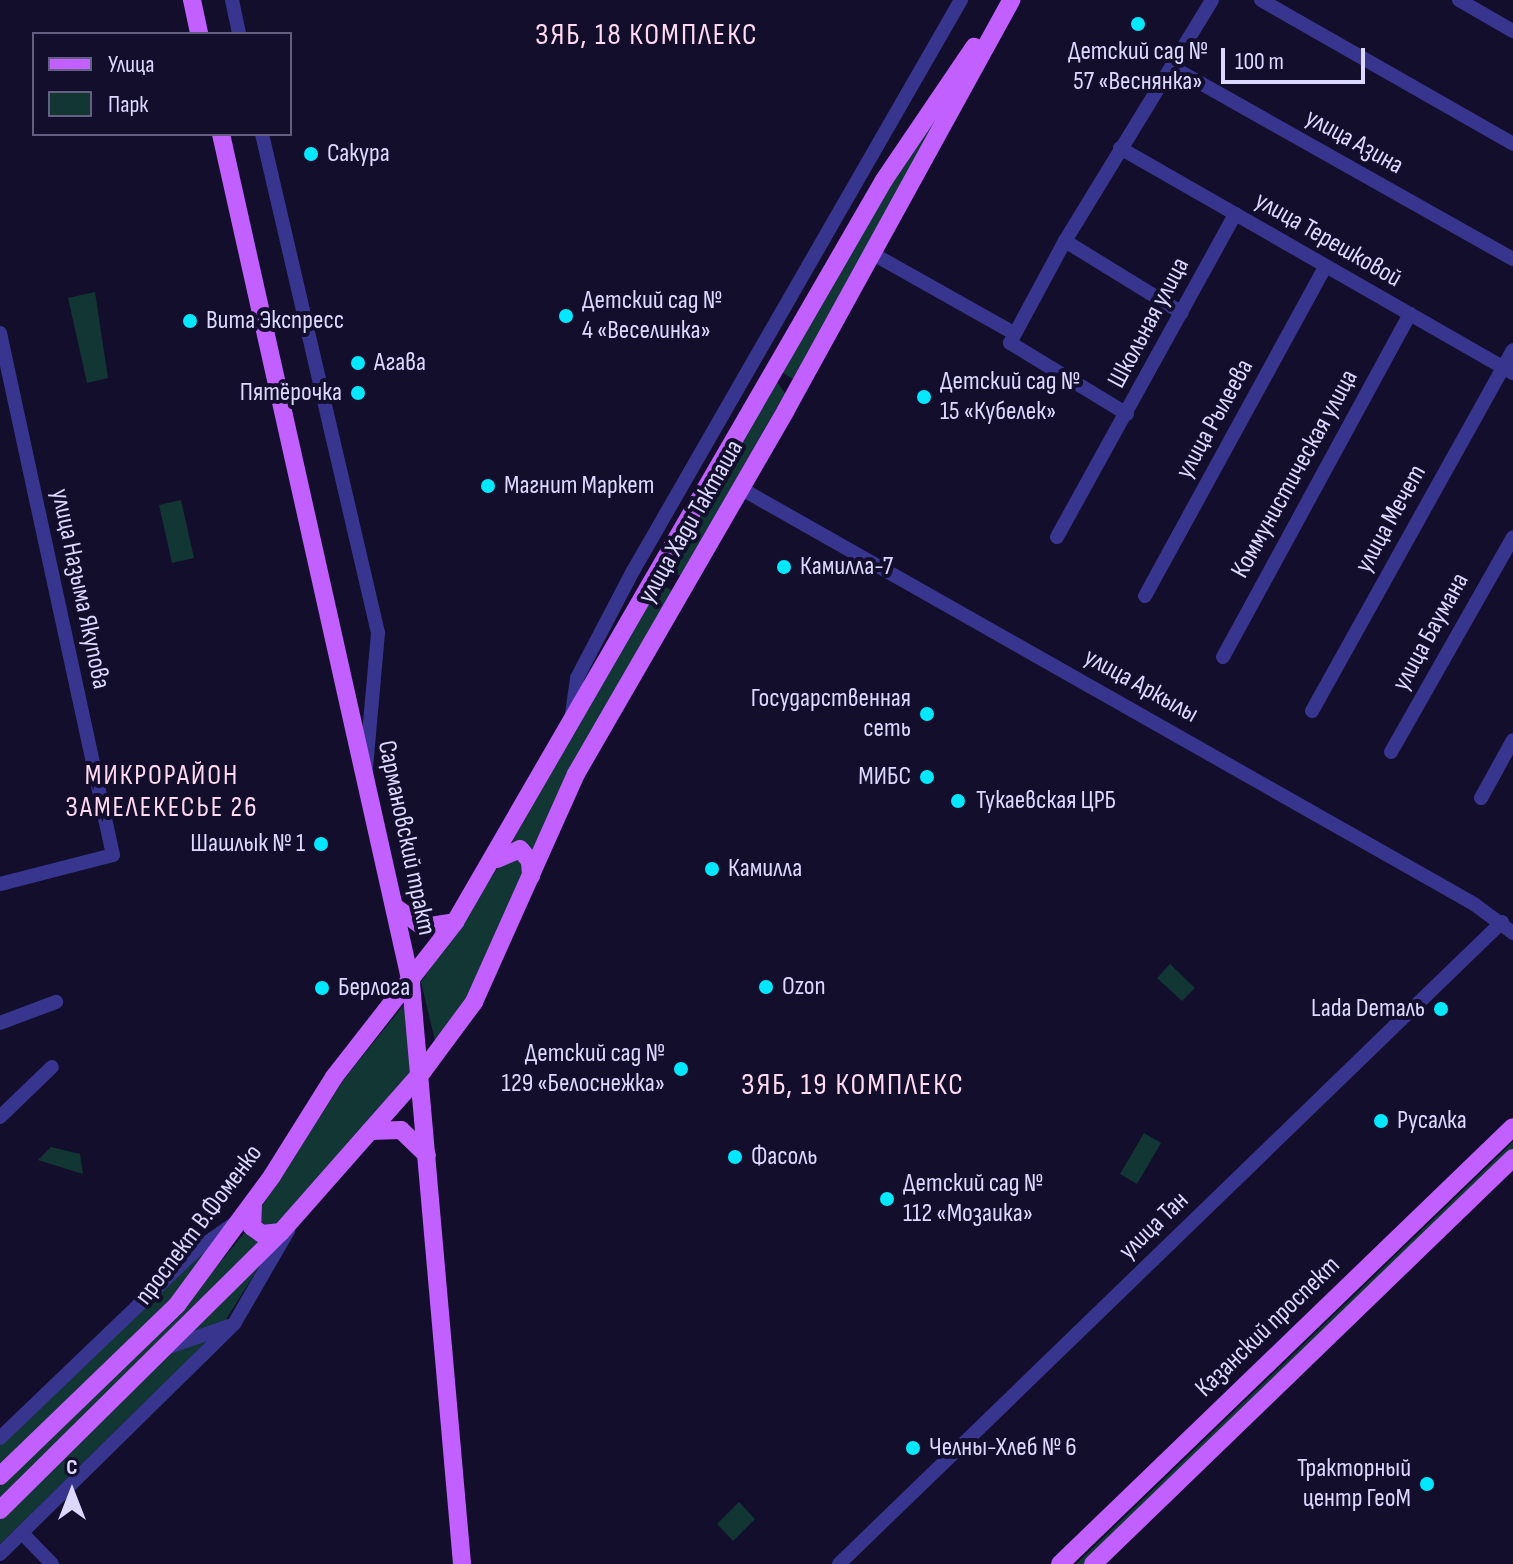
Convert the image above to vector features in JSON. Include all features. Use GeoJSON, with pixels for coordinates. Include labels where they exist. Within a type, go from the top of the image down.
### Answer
{"type":"FeatureCollection","features":[{"type":"Feature","properties":{"kind":"main road"},"geometry":{"type":"LineString","coordinates":[[192,0],[199,32]]}},
{"type":"Feature","properties":{"kind":"main road","name":"улица Хади Такташа"},"geometry":{"type":"LineString","coordinates":[[411,983],[495,861],[572,719],[884,180],[1002,0]]}},
{"type":"Feature","properties":{"kind":"main road","name":"улица Хади Такташа"},"geometry":{"type":"LineString","coordinates":[[423,1071],[480,994],[576,774],[873,254],[1011,0]]}},
{"type":"Feature","properties":{"kind":"main road","name":"Сармановский тракт"},"geometry":{"type":"LineString","coordinates":[[221,136],[411,983],[423,1071],[462,1564]]}},
{"type":"Feature","properties":{"kind":"main road"},"geometry":{"type":"LineString","coordinates":[[768,380],[786,378],[794,394]]}},
{"type":"Feature","properties":{"kind":"main road"},"geometry":{"type":"LineString","coordinates":[[664,560],[668,580],[688,581]]}},
{"type":"Feature","properties":{"kind":"main road"},"geometry":{"type":"LineString","coordinates":[[495,861],[520,849],[528,854],[531,878]]}},
{"type":"Feature","properties":{"kind":"main road"},"geometry":{"type":"LineString","coordinates":[[395,907],[424,927],[455,922]]}},
{"type":"Feature","properties":{"kind":"main road","name":"проспект В.Фоменко"},"geometry":{"type":"LineString","coordinates":[[0,1476],[177,1305],[247,1210],[334,1077],[411,983]]}},
{"type":"Feature","properties":{"kind":"main road","name":"проспект В.Фоменко"},"geometry":{"type":"LineString","coordinates":[[0,1510],[169,1347],[281,1232],[423,1071]]}},
{"type":"Feature","properties":{"kind":"main road","name":"Казанский проспект"},"geometry":{"type":"LineString","coordinates":[[1060,1564],[1513,1127]]}},
{"type":"Feature","properties":{"kind":"main road"},"geometry":{"type":"LineString","coordinates":[[370,1131],[401,1130],[417,1140],[428,1158]]}},
{"type":"Feature","properties":{"kind":"main road","name":"Казанский проспект"},"geometry":{"type":"LineString","coordinates":[[1093,1564],[1513,1158]]}},
{"type":"Feature","properties":{"kind":"main road"},"geometry":{"type":"LineString","coordinates":[[247,1210],[252,1227],[262,1234],[281,1232]]}},
{"type":"Feature","properties":{"kind":"street"},"geometry":{"type":"LineString","coordinates":[[232,0],[239,32]]}},
{"type":"Feature","properties":{"kind":"street"},"geometry":{"type":"LineString","coordinates":[[572,719],[577,678],[659,528],[961,0]]}},
{"type":"Feature","properties":{"kind":"street"},"geometry":{"type":"LineString","coordinates":[[1011,337],[1120,148],[1212,0]]}},
{"type":"Feature","properties":{"kind":"street"},"geometry":{"type":"LineString","coordinates":[[1459,0],[1513,31]]}},
{"type":"Feature","properties":{"kind":"street"},"geometry":{"type":"LineString","coordinates":[[1270,2],[1513,144]]}},
{"type":"Feature","properties":{"kind":"street","name":"улица Азина"},"geometry":{"type":"LineString","coordinates":[[1172,67],[1513,259]]}},
{"type":"Feature","properties":{"kind":"street"},"geometry":{"type":"LineString","coordinates":[[262,136],[378,633],[366,773]]}},
{"type":"Feature","properties":{"kind":"street","name":"улица Терешковой"},"geometry":{"type":"LineString","coordinates":[[1120,148],[1508,371]]}},
{"type":"Feature","properties":{"kind":"street","name":"Школьная улица"},"geometry":{"type":"LineString","coordinates":[[1057,537],[1235,214]]}},
{"type":"Feature","properties":{"kind":"street"},"geometry":{"type":"LineString","coordinates":[[1065,241],[1182,313]]}},
{"type":"Feature","properties":{"kind":"street"},"geometry":{"type":"LineString","coordinates":[[873,254],[1011,337],[1127,414]]}},
{"type":"Feature","properties":{"kind":"street","name":"улица Рылеева"},"geometry":{"type":"LineString","coordinates":[[1145,596],[1326,266]]}},
{"type":"Feature","properties":{"kind":"street","name":"Коммунистическая улица"},"geometry":{"type":"LineString","coordinates":[[1223,657],[1410,314]]}},
{"type":"Feature","properties":{"kind":"street"},"geometry":{"type":"LineString","coordinates":[[780,318],[782,357]]}},
{"type":"Feature","properties":{"kind":"street","name":"улица Назыма Якупова"},"geometry":{"type":"LineString","coordinates":[[0,333],[113,855],[0,884]]}},
{"type":"Feature","properties":{"kind":"street","name":"улица Мечет"},"geometry":{"type":"LineString","coordinates":[[1312,711],[1508,371],[1513,350]]}},
{"type":"Feature","properties":{"kind":"street","name":"улица Аркылы"},"geometry":{"type":"LineString","coordinates":[[740,488],[1502,922],[1513,933]]}},
{"type":"Feature","properties":{"kind":"street"},"geometry":{"type":"LineString","coordinates":[[659,528],[691,513]]}},
{"type":"Feature","properties":{"kind":"street","name":"улица Баумана"},"geometry":{"type":"LineString","coordinates":[[1391,752],[1513,537]]}},
{"type":"Feature","properties":{"kind":"street"},"geometry":{"type":"LineString","coordinates":[[1481,798],[1513,740]]}},
{"type":"Feature","properties":{"kind":"street","name":"улица Тан"},"geometry":{"type":"LineString","coordinates":[[839,1564],[1502,922]]}},
{"type":"Feature","properties":{"kind":"street"},"geometry":{"type":"LineString","coordinates":[[0,1023],[56,1002]]}},
{"type":"Feature","properties":{"kind":"street"},"geometry":{"type":"LineString","coordinates":[[0,1117],[52,1067]]}},
{"type":"Feature","properties":{"kind":"street"},"geometry":{"type":"LineString","coordinates":[[0,1438],[195,1251],[247,1210]]}},
{"type":"Feature","properties":{"kind":"street"},"geometry":{"type":"LineString","coordinates":[[0,1554],[234,1324],[298,1212]]}},
{"type":"Feature","properties":{"kind":"street"},"geometry":{"type":"LineString","coordinates":[[169,1347],[234,1324]]}},
{"type":"Feature","properties":{"kind":"street"},"geometry":{"type":"LineString","coordinates":[[22,1533],[52,1564]]}},
{"type":"Feature","properties":{"kind":"green space"},"geometry":{"type":"Polygon","coordinates":[[[977,49],[793,379],[780,371],[883,191],[977,49]]]}},
{"type":"Feature","properties":{"kind":"green space"},"geometry":{"type":"Polygon","coordinates":[[[95,292],[108,378],[87,383],[68,298],[95,292]]]}},
{"type":"Feature","properties":{"kind":"green space"},"geometry":{"type":"Polygon","coordinates":[[[777,382],[785,393],[681,575],[671,574],[668,568],[777,382]]]}},
{"type":"Feature","properties":{"kind":"green space"},"geometry":{"type":"Polygon","coordinates":[[[181,500],[194,558],[172,563],[159,505],[181,500]]]}},
{"type":"Feature","properties":{"kind":"green space"},"geometry":{"type":"Polygon","coordinates":[[[658,583],[672,590],[531,852],[512,842],[658,583]]]}},
{"type":"Feature","properties":{"kind":"green space"},"geometry":{"type":"Polygon","coordinates":[[[521,859],[524,868],[465,1006],[436,1045],[421,982],[501,863],[521,859]]]}},
{"type":"Feature","properties":{"kind":"green space"},"geometry":{"type":"Polygon","coordinates":[[[1170,964],[1195,988],[1182,1001],[1157,978],[1170,964]]]}},
{"type":"Feature","properties":{"kind":"green space"},"geometry":{"type":"Polygon","coordinates":[[[406,1002],[413,1073],[276,1231],[261,1230],[260,1209],[344,1079],[406,1002]]]}},
{"type":"Feature","properties":{"kind":"green space"},"geometry":{"type":"Polygon","coordinates":[[[1144,1133],[1161,1143],[1137,1184],[1120,1174],[1144,1133]]]}},
{"type":"Feature","properties":{"kind":"green space"},"geometry":{"type":"Polygon","coordinates":[[[1513,1142],[1513,1149],[1084,1564],[1076,1564],[1513,1142]]]}},
{"type":"Feature","properties":{"kind":"green space"},"geometry":{"type":"Polygon","coordinates":[[[51,1147],[80,1154],[83,1174],[38,1160],[51,1147]]]}},
{"type":"Feature","properties":{"kind":"green space"},"geometry":{"type":"Polygon","coordinates":[[[246,1231],[258,1243],[0,1503],[0,1486],[165,1329],[246,1231]]]}},
{"type":"Feature","properties":{"kind":"green space"},"geometry":{"type":"Polygon","coordinates":[[[214,1242],[177,1293],[0,1468],[0,1443],[214,1242]]]}},
{"type":"Feature","properties":{"kind":"green space"},"geometry":{"type":"Polygon","coordinates":[[[262,1262],[222,1326],[0,1544],[0,1518],[262,1262]]]}},
{"type":"Feature","properties":{"kind":"green space"},"geometry":{"type":"Polygon","coordinates":[[[739,1502],[755,1519],[733,1541],[717,1524],[739,1502]]]}},
{"type":"Feature","properties":{"kind":"place","name":"Детский сад № 57 «Веснянка»"},"geometry":{"type":"Point","coordinates":[1138,24]}},
{"type":"Feature","properties":{"kind":"place","name":"Сакура"},"geometry":{"type":"Point","coordinates":[311,154]}},
{"type":"Feature","properties":{"kind":"place","name":"Детский сад № 4 «Веселинка»"},"geometry":{"type":"Point","coordinates":[566,316]}},
{"type":"Feature","properties":{"kind":"place","name":"Вита Экспресс"},"geometry":{"type":"Point","coordinates":[190,321]}},
{"type":"Feature","properties":{"kind":"place","name":"Агава"},"geometry":{"type":"Point","coordinates":[358,363]}},
{"type":"Feature","properties":{"kind":"place","name":"Пятёрочка"},"geometry":{"type":"Point","coordinates":[358,393]}},
{"type":"Feature","properties":{"kind":"place","name":"Детский сад № 15 «Кубелек»"},"geometry":{"type":"Point","coordinates":[924,397]}},
{"type":"Feature","properties":{"kind":"place","name":"Магнит Маркет"},"geometry":{"type":"Point","coordinates":[488,486]}},
{"type":"Feature","properties":{"kind":"place","name":"Камилла-7"},"geometry":{"type":"Point","coordinates":[784,567]}},
{"type":"Feature","properties":{"kind":"place","name":"Государственная сеть"},"geometry":{"type":"Point","coordinates":[927,714]}},
{"type":"Feature","properties":{"kind":"place","name":"МИБС"},"geometry":{"type":"Point","coordinates":[927,777]}},
{"type":"Feature","properties":{"kind":"place","name":"Тукаевская ЦРБ"},"geometry":{"type":"Point","coordinates":[958,801]}},
{"type":"Feature","properties":{"kind":"place","name":"Шашлык № 1"},"geometry":{"type":"Point","coordinates":[321,844]}},
{"type":"Feature","properties":{"kind":"place","name":"Камилла"},"geometry":{"type":"Point","coordinates":[712,869]}},
{"type":"Feature","properties":{"kind":"place","name":"Ozon"},"geometry":{"type":"Point","coordinates":[766,987]}},
{"type":"Feature","properties":{"kind":"place","name":"Берлога"},"geometry":{"type":"Point","coordinates":[322,988]}},
{"type":"Feature","properties":{"kind":"place","name":"Lada Dеталь"},"geometry":{"type":"Point","coordinates":[1441,1009]}},
{"type":"Feature","properties":{"kind":"place","name":"Детский сад № 129 «Белоснежка»"},"geometry":{"type":"Point","coordinates":[681,1069]}},
{"type":"Feature","properties":{"kind":"place","name":"Русалка"},"geometry":{"type":"Point","coordinates":[1381,1121]}},
{"type":"Feature","properties":{"kind":"place","name":"Фасоль"},"geometry":{"type":"Point","coordinates":[735,1157]}},
{"type":"Feature","properties":{"kind":"place","name":"Детский сад № 112 «Мозаика»"},"geometry":{"type":"Point","coordinates":[887,1199]}},
{"type":"Feature","properties":{"kind":"place","name":"Челны-Хлеб № 6"},"geometry":{"type":"Point","coordinates":[913,1448]}},
{"type":"Feature","properties":{"kind":"place","name":"Тракторный центр ГеоМ"},"geometry":{"type":"Point","coordinates":[1427,1484]}},
{"type":"Feature","properties":{"kind":"district","name":"ЗЯБ, 18 КОМПЛЕКС"},"geometry":{"type":"Point","coordinates":[647,35]}},
{"type":"Feature","properties":{"kind":"district","name":"МИКРОРАЙОН ЗАМЕЛЕКЕСЬЕ 26"},"geometry":{"type":"Point","coordinates":[162,792]}},
{"type":"Feature","properties":{"kind":"district","name":"ЗЯБ, 19 КОМПЛЕКС"},"geometry":{"type":"Point","coordinates":[853,1085]}}]}
